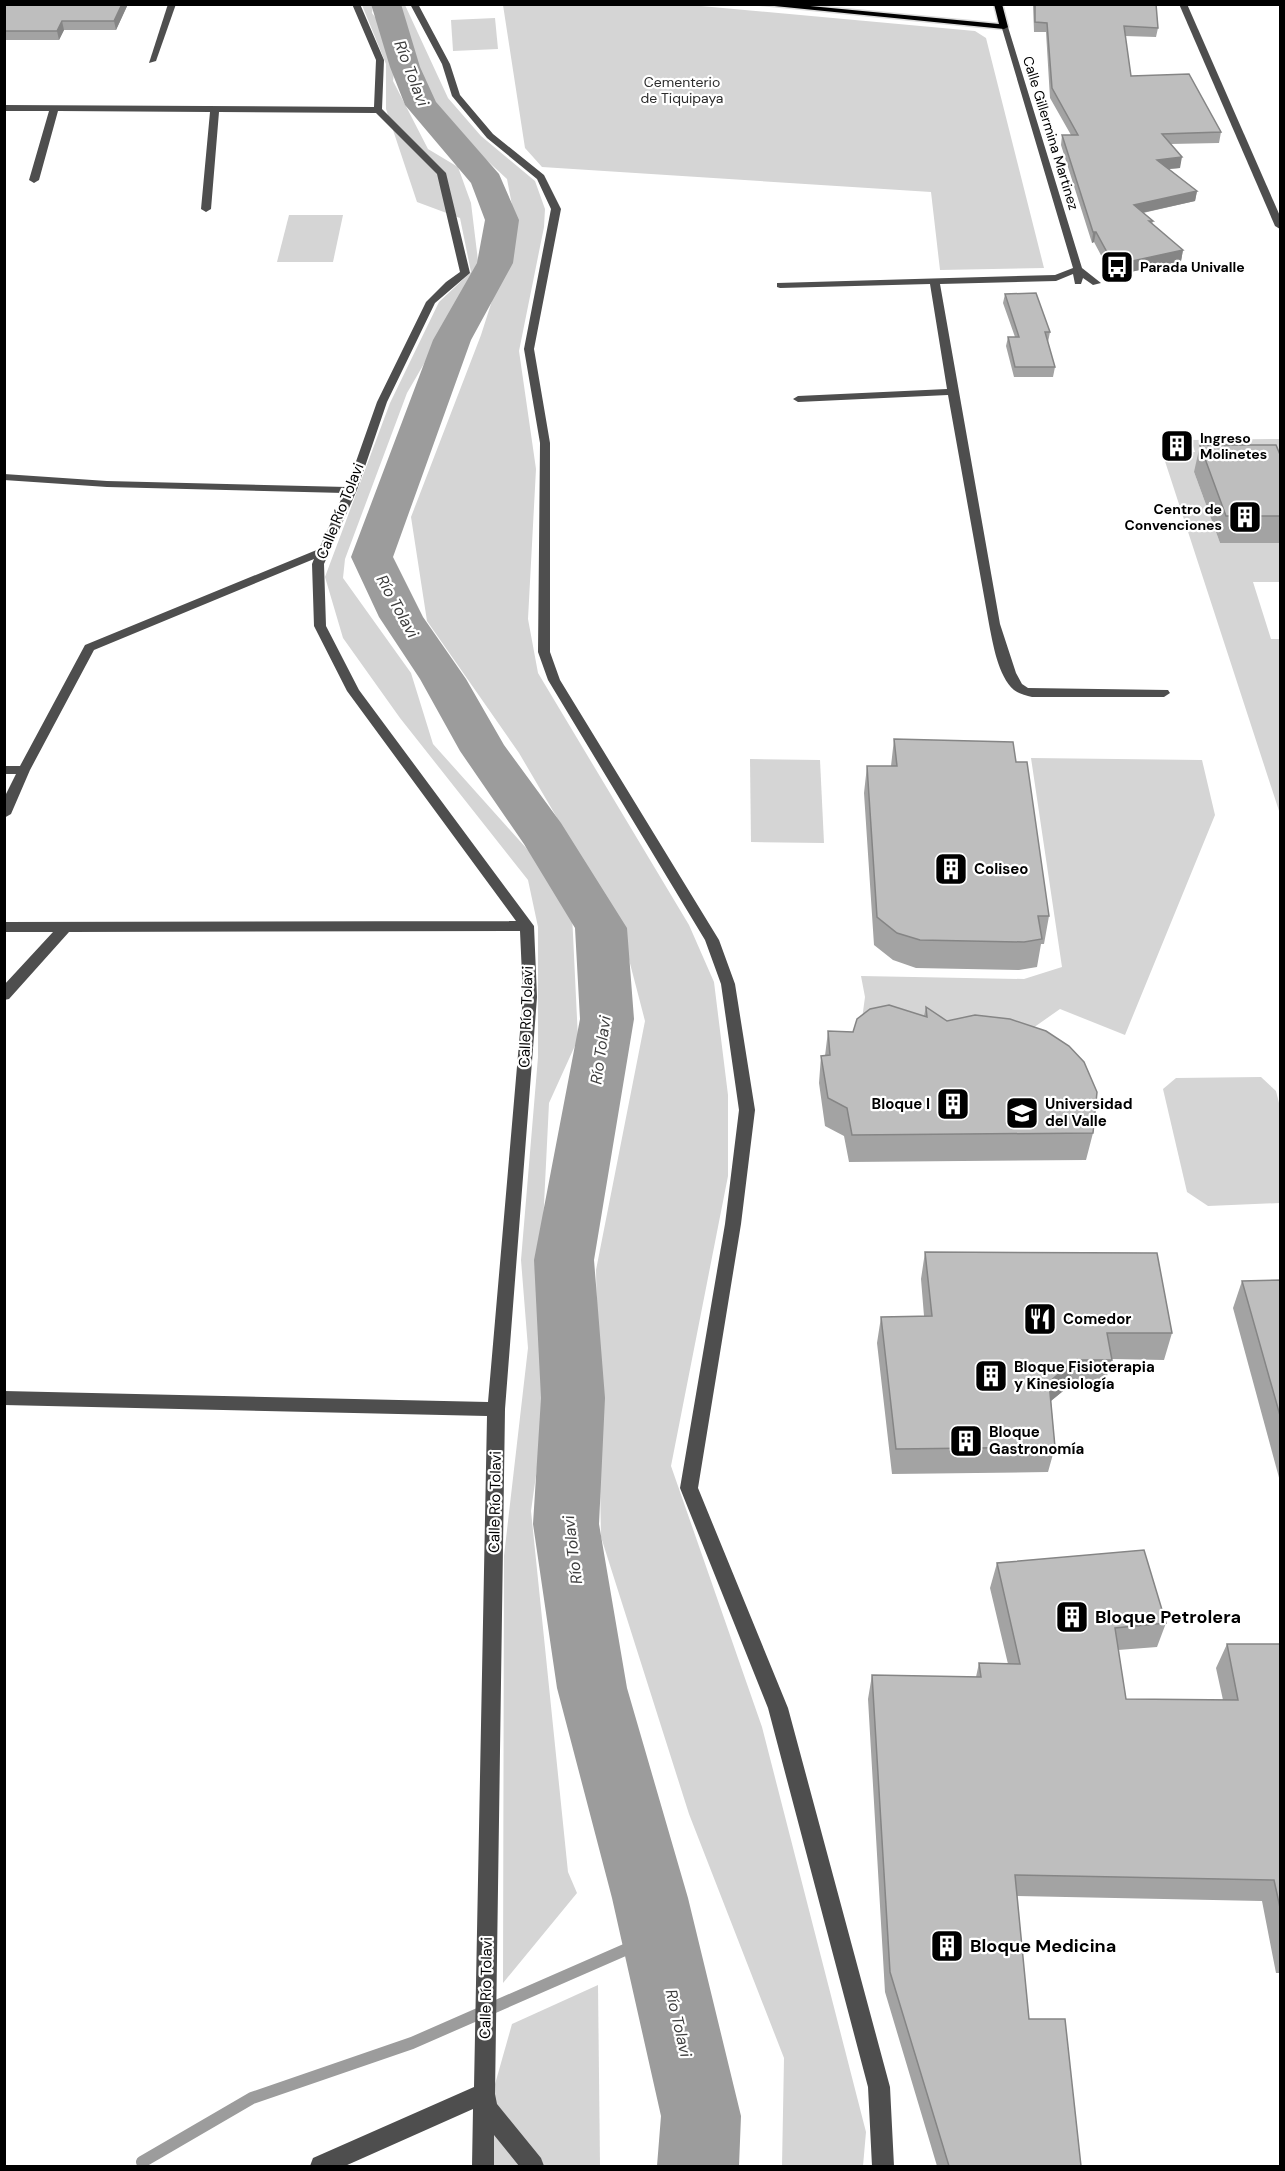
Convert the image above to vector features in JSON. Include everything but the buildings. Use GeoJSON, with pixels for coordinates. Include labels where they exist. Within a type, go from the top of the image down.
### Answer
{"type":"FeatureCollection","features":[{"type":"Feature","properties":{"kind":"main road"},"geometry":{"type":"LineString","coordinates":[[758,4],[1004,27]]}},
{"type":"Feature","properties":{"kind":"main road","name":"Calle Gillermina Martinez"},"geometry":{"type":"LineString","coordinates":[[998,4],[1004,27]]}},
{"type":"Feature","properties":{"kind":"street"},"geometry":{"type":"LineString","coordinates":[[152,61],[172,4]]}},
{"type":"Feature","properties":{"kind":"street"},"geometry":{"type":"LineString","coordinates":[[4,108],[378,110],[380,60],[356,4]]}},
{"type":"Feature","properties":{"kind":"street"},"geometry":{"type":"LineString","coordinates":[[414,4],[446,64],[456,96],[490,136],[540,177],[556,209],[529,349],[544,444],[546,517],[544,652],[555,680],[712,940],[728,984],[747,1110],[733,1224],[689,1488],[778,1708],[879,2087],[883,2166]]}},
{"type":"Feature","properties":{"kind":"street"},"geometry":{"type":"LineString","coordinates":[[1183,4],[1268,190],[1281,226]]}},
{"type":"Feature","properties":{"kind":"street","name":"Calle Gillermina Martinez"},"geometry":{"type":"LineString","coordinates":[[1004,27],[1078,269],[1077,282]]}},
{"type":"Feature","properties":{"kind":"street"},"geometry":{"type":"LineString","coordinates":[[34,180],[54,108]]}},
{"type":"Feature","properties":{"kind":"street"},"geometry":{"type":"LineString","coordinates":[[206,209],[215,109]]}},
{"type":"Feature","properties":{"kind":"street","name":"Calle Río Tolavi"},"geometry":{"type":"LineString","coordinates":[[378,110],[441,173],[465,273],[449,284],[431,302],[382,402],[351,490],[318,564],[320,626],[353,691],[526,926],[530,997],[496,1409],[483,2166]]}},
{"type":"Feature","properties":{"kind":"street"},"geometry":{"type":"LineString","coordinates":[[780,285],[935,283],[1056,278],[1078,269],[1096,283]]}},
{"type":"Feature","properties":{"kind":"street"},"geometry":{"type":"LineString","coordinates":[[935,283],[951,392],[1003,655],[1016,685],[1032,693],[1164,693]]}},
{"type":"Feature","properties":{"kind":"street"},"geometry":{"type":"LineString","coordinates":[[798,399],[951,392]]}},
{"type":"Feature","properties":{"kind":"street"},"geometry":{"type":"LineString","coordinates":[[4,477],[107,484],[351,490]]}},
{"type":"Feature","properties":{"kind":"street"},"geometry":{"type":"LineString","coordinates":[[4,814],[24,770],[89,648],[324,552]]}},
{"type":"Feature","properties":{"kind":"street"},"geometry":{"type":"LineString","coordinates":[[4,770],[24,770]]}},
{"type":"Feature","properties":{"kind":"street"},"geometry":{"type":"LineString","coordinates":[[4,927],[526,926]]}},
{"type":"Feature","properties":{"kind":"street"},"geometry":{"type":"LineString","coordinates":[[4,995],[64,928]]}},
{"type":"Feature","properties":{"kind":"street"},"geometry":{"type":"LineString","coordinates":[[4,1398],[496,1409]]}},
{"type":"Feature","properties":{"kind":"street"},"geometry":{"type":"LineString","coordinates":[[321,2166],[484,2093],[488,2109],[533,2166]]}},
{"type":"Feature","properties":{"kind":"green space"},"geometry":{"type":"Polygon","coordinates":[[[362,5],[373,5],[372,13],[388,35],[395,65],[393,81],[428,149],[458,167],[471,203],[479,269],[407,393],[345,559],[343,578],[411,673],[433,744],[536,859],[572,914],[578,1039],[549,1103],[541,1265],[551,1369],[531,1511],[568,1872],[577,1893],[503,1983],[504,1556],[528,1348],[521,1260],[538,1057],[538,927],[528,880],[400,718],[343,638],[325,577],[390,403],[439,302],[471,272],[460,218],[417,202],[386,109],[386,64],[362,5]]]}},
{"type":"Feature","properties":{"kind":"green space"},"geometry":{"type":"Polygon","coordinates":[[[393,5],[405,5],[448,98],[481,136],[535,181],[545,209],[544,227],[519,351],[536,469],[528,619],[538,673],[689,925],[714,982],[728,1095],[728,1176],[671,1466],[762,1727],[866,2132],[863,2166],[782,2166],[784,2058],[689,1814],[601,1537],[596,1270],[645,1021],[620,925],[519,753],[427,621],[411,517],[481,335],[516,226],[507,179],[427,105],[393,5]]]}},
{"type":"Feature","properties":{"kind":"green space","name":"Cementerio de Tiquipaya"},"geometry":{"type":"Polygon","coordinates":[[[503,5],[690,5],[975,31],[986,38],[1044,268],[940,270],[931,192],[542,167],[525,148],[503,5]]]}},
{"type":"Feature","properties":{"kind":"green space"},"geometry":{"type":"Polygon","coordinates":[[[495,18],[498,49],[453,51],[451,20],[495,18]]]}},
{"type":"Feature","properties":{"kind":"green space"},"geometry":{"type":"Polygon","coordinates":[[[289,215],[343,215],[333,262],[277,262],[289,215]]]}},
{"type":"Feature","properties":{"kind":"green space"},"geometry":{"type":"Polygon","coordinates":[[[1280,439],[1280,485],[1194,472],[1220,543],[1280,543],[1280,582],[1253,582],[1271,639],[1280,639],[1280,814],[1162,452],[1195,452],[1191,440],[1280,439]]]}},
{"type":"Feature","properties":{"kind":"green space"},"geometry":{"type":"Polygon","coordinates":[[[1031,758],[1202,760],[1215,815],[1125,1035],[1060,1009],[1013,1042],[862,1019],[865,997],[861,976],[1024,979],[1062,967],[1031,758]]]}},
{"type":"Feature","properties":{"kind":"green space"},"geometry":{"type":"Polygon","coordinates":[[[750,759],[820,760],[824,843],[751,842],[750,759]]]}},
{"type":"Feature","properties":{"kind":"green space"},"geometry":{"type":"Polygon","coordinates":[[[1261,1077],[1276,1091],[1280,1107],[1280,1203],[1208,1206],[1187,1192],[1163,1089],[1176,1078],[1261,1077]]]}},
{"type":"Feature","properties":{"kind":"green space"},"geometry":{"type":"Polygon","coordinates":[[[598,1985],[600,2166],[490,2166],[488,2109],[512,2024],[598,1985]]]}},
{"type":"Feature","properties":{"kind":"waterway","name":"Río Tolavi"},"geometry":{"type":"LineString","coordinates":[[386,4],[405,67],[421,105],[487,181],[502,220],[495,263],[452,340],[372,557],[401,617],[443,679],[484,751],[544,835],[601,928],[607,1019],[564,1260],[573,1398],[566,1524],[592,1688],[650,1898],[701,2116],[698,2166]]}},
{"type":"Feature","properties":{"kind":"waterway"},"geometry":{"type":"LineString","coordinates":[[142,2162],[252,2098],[412,2043],[659,1935]]}},
{"type":"Feature","properties":{"kind":"place","name":"Parada Univalle"},"geometry":{"type":"Point","coordinates":[1117,267]}},
{"type":"Feature","properties":{"kind":"place","name":"Ingreso Molinetes"},"geometry":{"type":"Point","coordinates":[1177,446]}},
{"type":"Feature","properties":{"kind":"place","name":"Centro de Convenciones"},"geometry":{"type":"Point","coordinates":[1245,517]}},
{"type":"Feature","properties":{"kind":"place","name":"Coliseo"},"geometry":{"type":"Point","coordinates":[951,869]}},
{"type":"Feature","properties":{"kind":"place","name":"Bloque I"},"geometry":{"type":"Point","coordinates":[953,1104]}},
{"type":"Feature","properties":{"kind":"place","name":"Universidad del Valle"},"geometry":{"type":"Point","coordinates":[1022,1113]}},
{"type":"Feature","properties":{"kind":"place","name":"Comedor"},"geometry":{"type":"Point","coordinates":[1040,1319]}},
{"type":"Feature","properties":{"kind":"place","name":"Bloque Fisioterapia y Kinesiología"},"geometry":{"type":"Point","coordinates":[991,1376]}},
{"type":"Feature","properties":{"kind":"place","name":"Bloque Gastronomía"},"geometry":{"type":"Point","coordinates":[966,1441]}},
{"type":"Feature","properties":{"kind":"place","name":"Bloque Petrolera"},"geometry":{"type":"Point","coordinates":[1072,1617]}},
{"type":"Feature","properties":{"kind":"place","name":"Bloque Medicina"},"geometry":{"type":"Point","coordinates":[947,1946]}}]}
